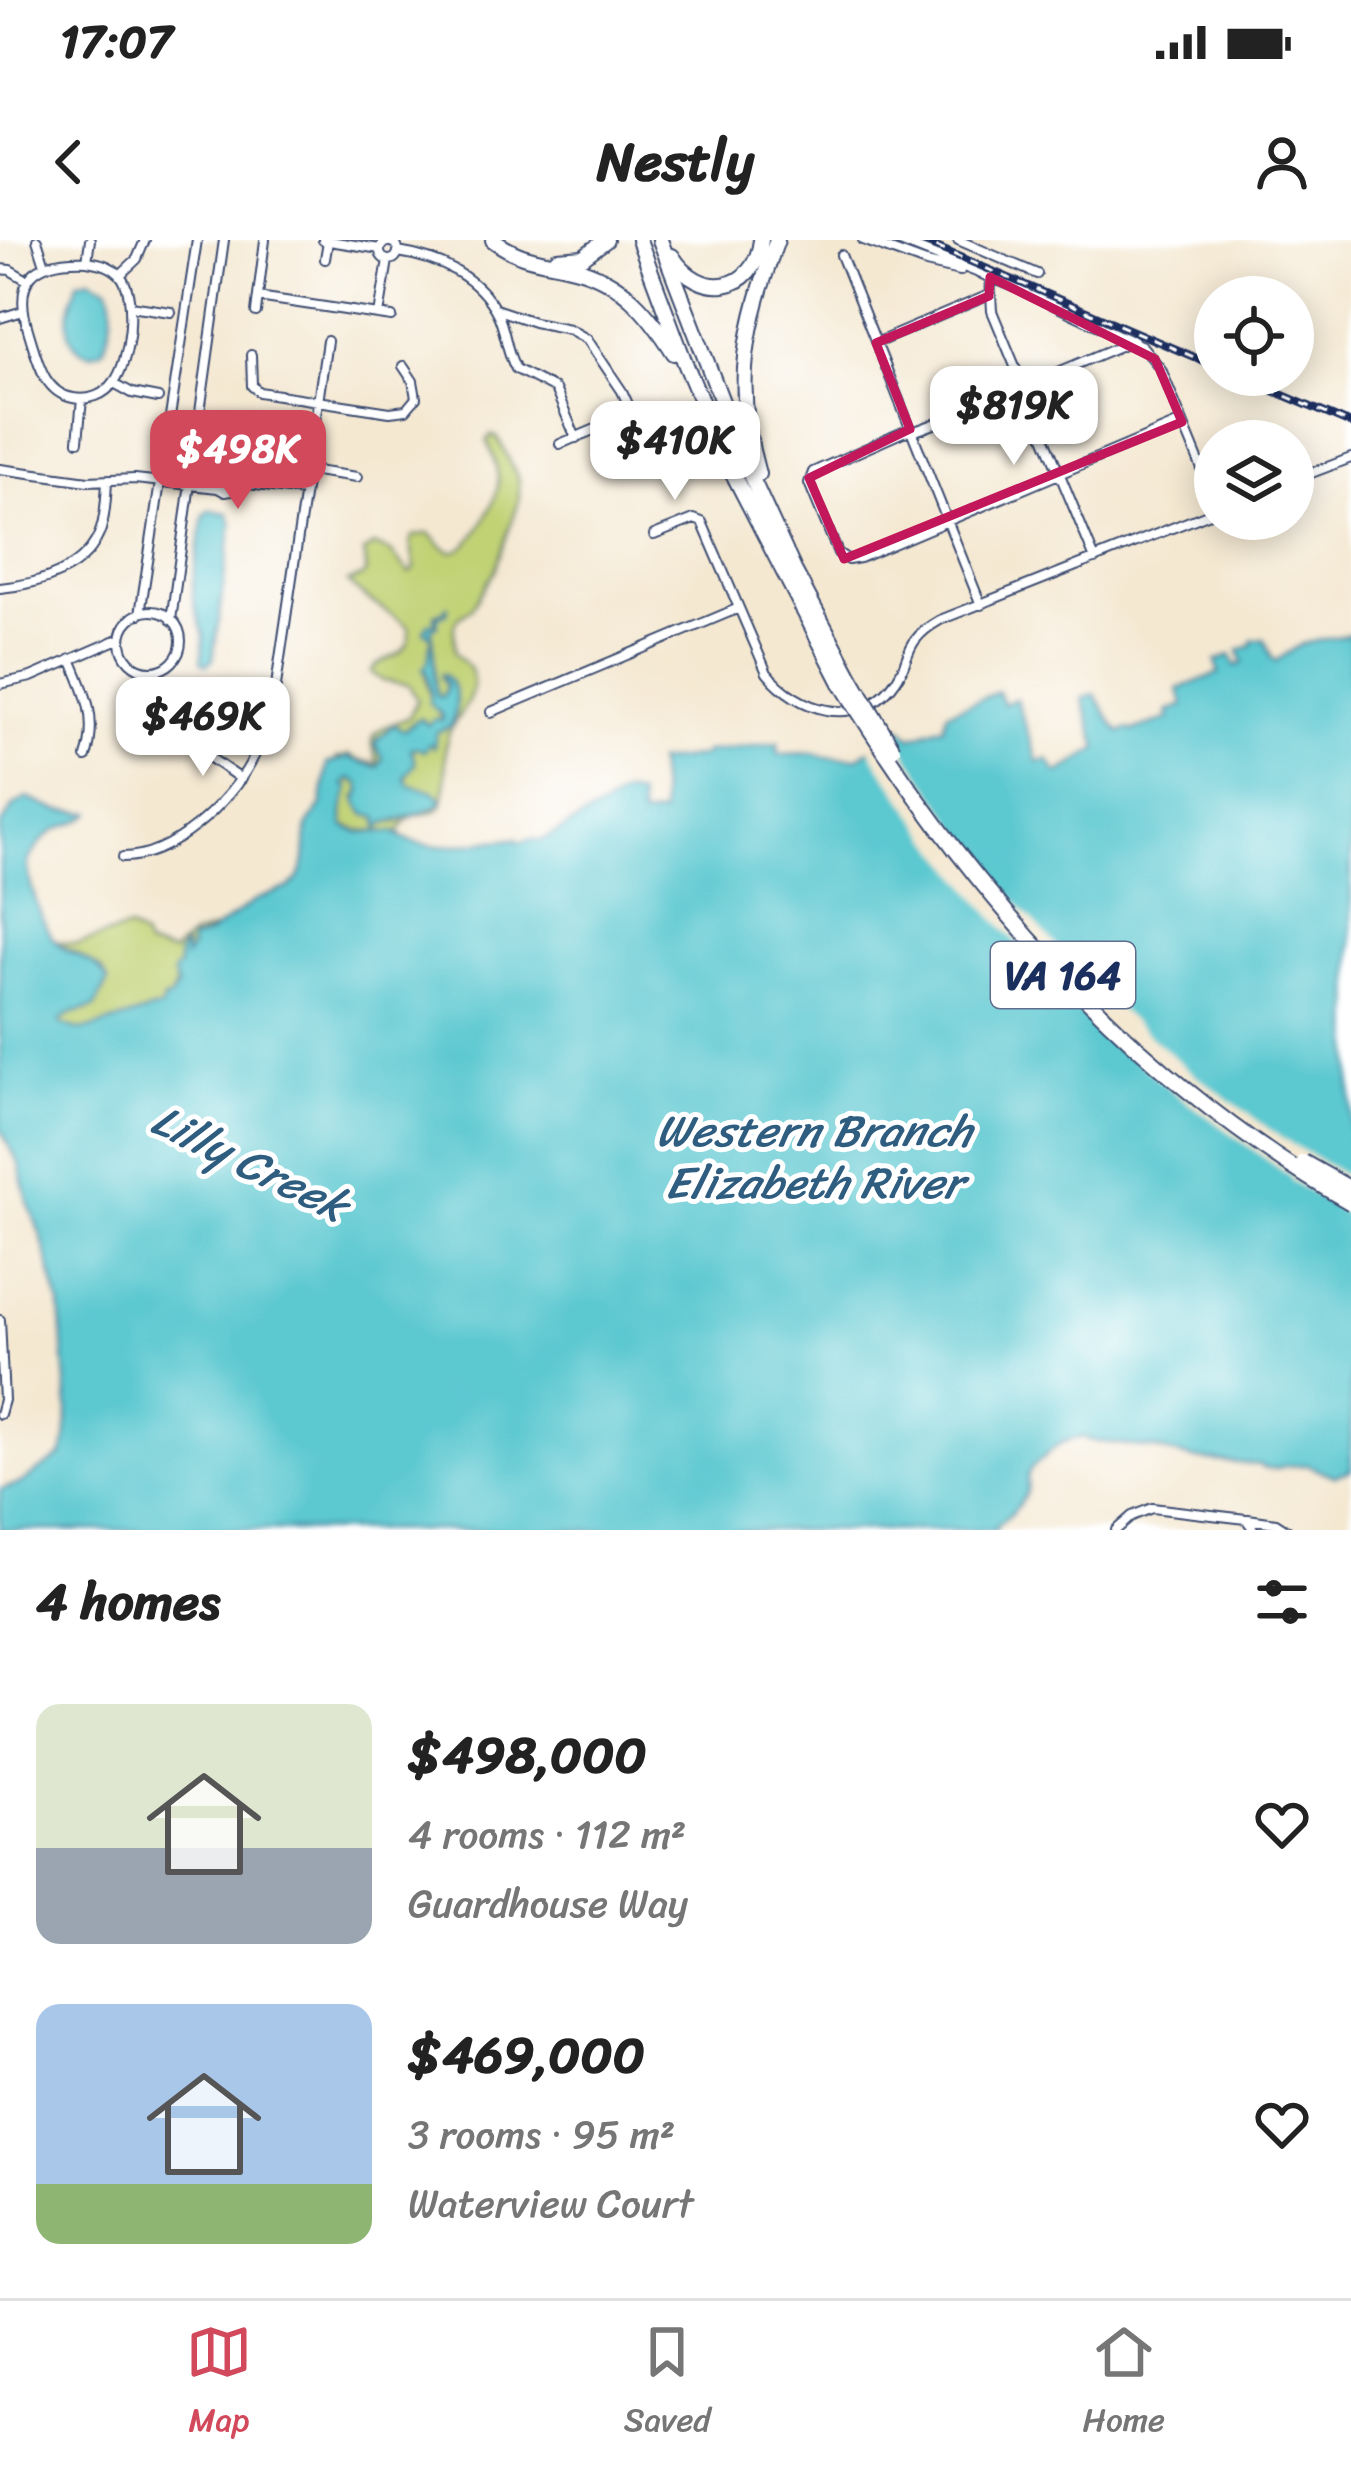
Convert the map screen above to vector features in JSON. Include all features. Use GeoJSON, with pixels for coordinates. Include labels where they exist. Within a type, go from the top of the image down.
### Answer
{"type":"FeatureCollection","features":[{"type":"Feature","properties":{"kind":"highway"},"geometry":{"type":"LineString","coordinates":[[493,240],[527,259],[574,268],[618,287],[651,317],[693,384]]}},
{"type":"Feature","properties":{"kind":"highway"},"geometry":{"type":"LineString","coordinates":[[504,240],[534,254],[567,260],[591,253],[606,240]]}},
{"type":"Feature","properties":{"kind":"highway","name":"VA 164"},"geometry":{"type":"LineString","coordinates":[[639,240],[693,384],[737,482],[922,808],[1006,914],[1112,1024],[1203,1101],[1351,1203]]}},
{"type":"Feature","properties":{"kind":"highway"},"geometry":{"type":"LineString","coordinates":[[663,240],[686,274],[716,286],[745,275],[762,242]]}},
{"type":"Feature","properties":{"kind":"highway","name":"VA 164"},"geometry":{"type":"LineString","coordinates":[[663,240],[749,472],[846,680],[955,839],[1034,933],[1134,1034],[1260,1134],[1351,1189]]}},
{"type":"Feature","properties":{"kind":"highway"},"geometry":{"type":"LineString","coordinates":[[774,525],[747,427],[745,368],[752,310],[777,240]]}},
{"type":"Feature","properties":{"kind":"street"},"geometry":{"type":"LineString","coordinates":[[37,240],[45,265]]}},
{"type":"Feature","properties":{"kind":"street"},"geometry":{"type":"LineString","coordinates":[[87,262],[90,240]]}},
{"type":"Feature","properties":{"kind":"street"},"geometry":{"type":"LineString","coordinates":[[120,275],[137,259],[145,240]]}},
{"type":"Feature","properties":{"kind":"street"},"geometry":{"type":"LineString","coordinates":[[140,614],[197,240]]}},
{"type":"Feature","properties":{"kind":"street"},"geometry":{"type":"LineString","coordinates":[[171,620],[224,240]]}},
{"type":"Feature","properties":{"kind":"street"},"geometry":{"type":"LineString","coordinates":[[256,312],[266,240]]}},
{"type":"Feature","properties":{"kind":"street"},"geometry":{"type":"LineString","coordinates":[[326,259],[326,240],[380,249]]}},
{"type":"Feature","properties":{"kind":"street"},"geometry":{"type":"LineString","coordinates":[[863,240],[926,263],[987,277]]}},
{"type":"Feature","properties":{"kind":"street"},"geometry":{"type":"LineString","coordinates":[[896,240],[1134,340],[1155,358],[1194,451]]}},
{"type":"Feature","properties":{"kind":"street"},"geometry":{"type":"LineString","coordinates":[[390,241],[398,252],[388,260],[380,249],[390,241]]}},
{"type":"Feature","properties":{"kind":"street"},"geometry":{"type":"LineString","coordinates":[[962,241],[1037,274]]}},
{"type":"Feature","properties":{"kind":"street"},"geometry":{"type":"LineString","coordinates":[[398,252],[432,259],[473,284],[494,308],[516,369],[554,389],[576,438]]}},
{"type":"Feature","properties":{"kind":"street"},"geometry":{"type":"LineString","coordinates":[[841,255],[981,605]]}},
{"type":"Feature","properties":{"kind":"street"},"geometry":{"type":"LineString","coordinates":[[379,315],[388,260]]}},
{"type":"Feature","properties":{"kind":"street"},"geometry":{"type":"LineString","coordinates":[[87,262],[105,265],[120,275],[130,306],[124,355],[114,383],[82,399],[66,396],[46,380],[22,294],[27,280],[45,265],[87,262]]}},
{"type":"Feature","properties":{"kind":"street"},"geometry":{"type":"LineString","coordinates":[[0,269],[27,280]]}},
{"type":"Feature","properties":{"kind":"street"},"geometry":{"type":"LineString","coordinates":[[987,277],[992,311],[1095,560]]}},
{"type":"Feature","properties":{"kind":"street"},"geometry":{"type":"LineString","coordinates":[[876,343],[989,295]]}},
{"type":"Feature","properties":{"kind":"street"},"geometry":{"type":"LineString","coordinates":[[258,297],[392,317]]}},
{"type":"Feature","properties":{"kind":"street"},"geometry":{"type":"LineString","coordinates":[[130,306],[171,311]]}},
{"type":"Feature","properties":{"kind":"street"},"geometry":{"type":"LineString","coordinates":[[494,308],[569,329],[587,339],[632,413]]}},
{"type":"Feature","properties":{"kind":"street"},"geometry":{"type":"LineString","coordinates":[[0,318],[23,310]]}},
{"type":"Feature","properties":{"kind":"street"},"geometry":{"type":"LineString","coordinates":[[1134,340],[813,472],[809,478],[812,489],[841,557],[854,560],[1182,422]]}},
{"type":"Feature","properties":{"kind":"street"},"geometry":{"type":"LineString","coordinates":[[123,856],[149,853],[190,830],[252,761],[270,715],[327,341]]}},
{"type":"Feature","properties":{"kind":"street"},"geometry":{"type":"LineString","coordinates":[[251,355],[254,390],[390,412],[406,410],[416,398],[403,366]]}},
{"type":"Feature","properties":{"kind":"street"},"geometry":{"type":"LineString","coordinates":[[114,383],[132,393],[158,398]]}},
{"type":"Feature","properties":{"kind":"street"},"geometry":{"type":"LineString","coordinates":[[78,441],[82,399]]}},
{"type":"Feature","properties":{"kind":"street"},"geometry":{"type":"LineString","coordinates":[[560,444],[643,409]]}},
{"type":"Feature","properties":{"kind":"street"},"geometry":{"type":"LineString","coordinates":[[1314,472],[1351,458]]}},
{"type":"Feature","properties":{"kind":"street"},"geometry":{"type":"LineString","coordinates":[[0,469],[88,482],[134,479],[225,492],[248,484],[304,491]]}},
{"type":"Feature","properties":{"kind":"street"},"geometry":{"type":"LineString","coordinates":[[308,470],[357,477]]}},
{"type":"Feature","properties":{"kind":"street"},"geometry":{"type":"LineString","coordinates":[[0,588],[44,579],[80,560],[100,533],[106,481]]}},
{"type":"Feature","properties":{"kind":"street"},"geometry":{"type":"LineString","coordinates":[[654,535],[700,520],[761,662],[777,685],[812,707],[844,711],[874,703],[889,690],[911,644],[940,620],[1194,520]]}},
{"type":"Feature","properties":{"kind":"street"},"geometry":{"type":"LineString","coordinates":[[491,712],[739,608]]}},
{"type":"Feature","properties":{"kind":"street"},"geometry":{"type":"LineString","coordinates":[[153,612],[171,620],[180,645],[175,658],[165,668],[137,668],[123,652],[121,638],[127,623],[153,612]]}},
{"type":"Feature","properties":{"kind":"street"},"geometry":{"type":"LineString","coordinates":[[0,684],[121,638]]}},
{"type":"Feature","properties":{"kind":"street"},"geometry":{"type":"LineString","coordinates":[[71,659],[91,708],[93,730],[86,757]]}},
{"type":"Feature","properties":{"kind":"street"},"geometry":{"type":"LineString","coordinates":[[190,744],[241,778]]}},
{"type":"Feature","properties":{"kind":"street"},"geometry":{"type":"LineString","coordinates":[[0,1320],[4,1400],[0,1414]]}},
{"type":"Feature","properties":{"kind":"street"},"geometry":{"type":"LineString","coordinates":[[1116,1530],[1132,1516],[1152,1508],[1276,1523],[1287,1530]]}},
{"type":"Feature","properties":{"kind":"street"},"geometry":{"type":"LineString","coordinates":[[1246,1519],[1254,1530]]}},
{"type":"Feature","properties":{"kind":"highlighted area"},"geometry":{"type":"Polygon","coordinates":[[[990,277],[1155,359],[1182,422],[844,559],[809,478],[910,429],[876,343],[989,296],[990,277]]]}},
{"type":"Feature","properties":{"kind":"green space"},"geometry":{"type":"Polygon","coordinates":[[[491,435],[498,438],[519,480],[519,501],[495,570],[454,627],[455,652],[470,670],[473,684],[446,743],[442,804],[434,812],[409,819],[399,832],[404,839],[390,832],[350,828],[343,824],[344,785],[349,779],[359,783],[356,798],[377,817],[379,828],[437,807],[440,797],[409,785],[406,779],[415,764],[411,748],[423,751],[436,732],[451,726],[456,705],[443,674],[444,695],[438,697],[435,679],[434,645],[431,629],[434,628],[438,616],[447,613],[446,610],[435,614],[435,624],[424,631],[432,636],[424,668],[428,688],[443,721],[429,725],[420,718],[404,730],[397,727],[379,737],[376,747],[383,758],[377,768],[350,757],[335,759],[349,755],[378,763],[373,742],[377,731],[409,717],[417,700],[409,685],[383,681],[371,672],[407,646],[409,627],[348,582],[364,575],[364,552],[373,545],[391,552],[410,573],[415,569],[413,536],[429,533],[451,551],[466,545],[487,515],[498,486],[487,440],[491,435]]]}},
{"type":"Feature","properties":{"kind":"green space"},"geometry":{"type":"Polygon","coordinates":[[[129,929],[142,937],[146,947],[172,953],[192,936],[215,929],[190,941],[185,957],[186,946],[180,960],[173,991],[161,1008],[89,1029],[60,1024],[70,1014],[95,1007],[108,981],[101,969],[55,941],[77,944],[129,929]]]}},
{"type":"Feature","properties":{"kind":"water"},"geometry":{"type":"Polygon","coordinates":[[[90,278],[108,287],[112,310],[103,349],[90,353],[72,340],[68,324],[78,281],[90,278]]]}},
{"type":"Feature","properties":{"kind":"water"},"geometry":{"type":"Polygon","coordinates":[[[210,510],[228,513],[232,524],[213,660],[206,665],[201,662],[204,636],[193,600],[193,581],[204,515],[210,510]]]}},
{"type":"Feature","properties":{"kind":"water","name":"Western Branch Elizabeth River"},"geometry":{"type":"Polygon","coordinates":[[[448,605],[447,613],[431,629],[434,645],[438,697],[444,695],[446,686],[441,675],[446,676],[455,693],[455,713],[451,726],[436,732],[434,747],[411,748],[415,764],[405,776],[409,785],[441,797],[441,803],[379,829],[378,817],[366,815],[358,803],[359,783],[349,779],[344,785],[349,787],[345,827],[395,832],[428,845],[517,838],[518,842],[541,841],[624,793],[638,796],[641,817],[662,814],[657,762],[778,743],[778,754],[857,758],[902,728],[911,737],[944,726],[947,712],[998,692],[1003,704],[1016,699],[1038,762],[1048,759],[1061,772],[1098,748],[1083,699],[1094,694],[1120,732],[1133,731],[1170,718],[1167,712],[1184,705],[1178,689],[1219,673],[1216,661],[1231,655],[1236,666],[1243,663],[1239,650],[1252,646],[1252,641],[1264,639],[1276,661],[1302,644],[1351,634],[1351,1470],[1334,1476],[1307,1465],[1262,1468],[1086,1437],[1058,1445],[1033,1467],[1022,1499],[996,1530],[0,1530],[0,1489],[17,1485],[61,1456],[68,1411],[60,1305],[19,1164],[0,1128],[0,827],[14,806],[27,798],[57,810],[91,813],[51,833],[28,861],[33,891],[51,935],[98,968],[108,981],[95,1007],[70,1014],[61,1024],[89,1029],[161,1008],[177,987],[173,973],[184,946],[185,957],[190,941],[299,878],[307,827],[322,804],[327,764],[349,757],[378,767],[383,758],[376,741],[393,725],[404,730],[420,718],[428,725],[434,719],[443,720],[429,703],[423,669],[432,637],[424,631],[448,605]]]}},
{"type":"Feature","properties":{"kind":"pier"},"geometry":{"type":"Polygon","coordinates":[[[889,728],[970,845],[1072,963],[1189,1070],[1280,1137],[1351,1179],[1351,1217],[1290,1180],[1172,1091],[1052,981],[986,909],[879,765],[867,744],[889,728]]]}},
{"type":"Feature","properties":{"kind":"railway"},"geometry":{"type":"LineString","coordinates":[[920,240],[1194,357]]}},
{"type":"Feature","properties":{"kind":"railway"},"geometry":{"type":"LineString","coordinates":[[1285,396],[1351,424]]}},
{"type":"Feature","properties":{"kind":"water label","name":"Lilly Creek"},"geometry":{"type":"Point","coordinates":[250,1162]}}]}
